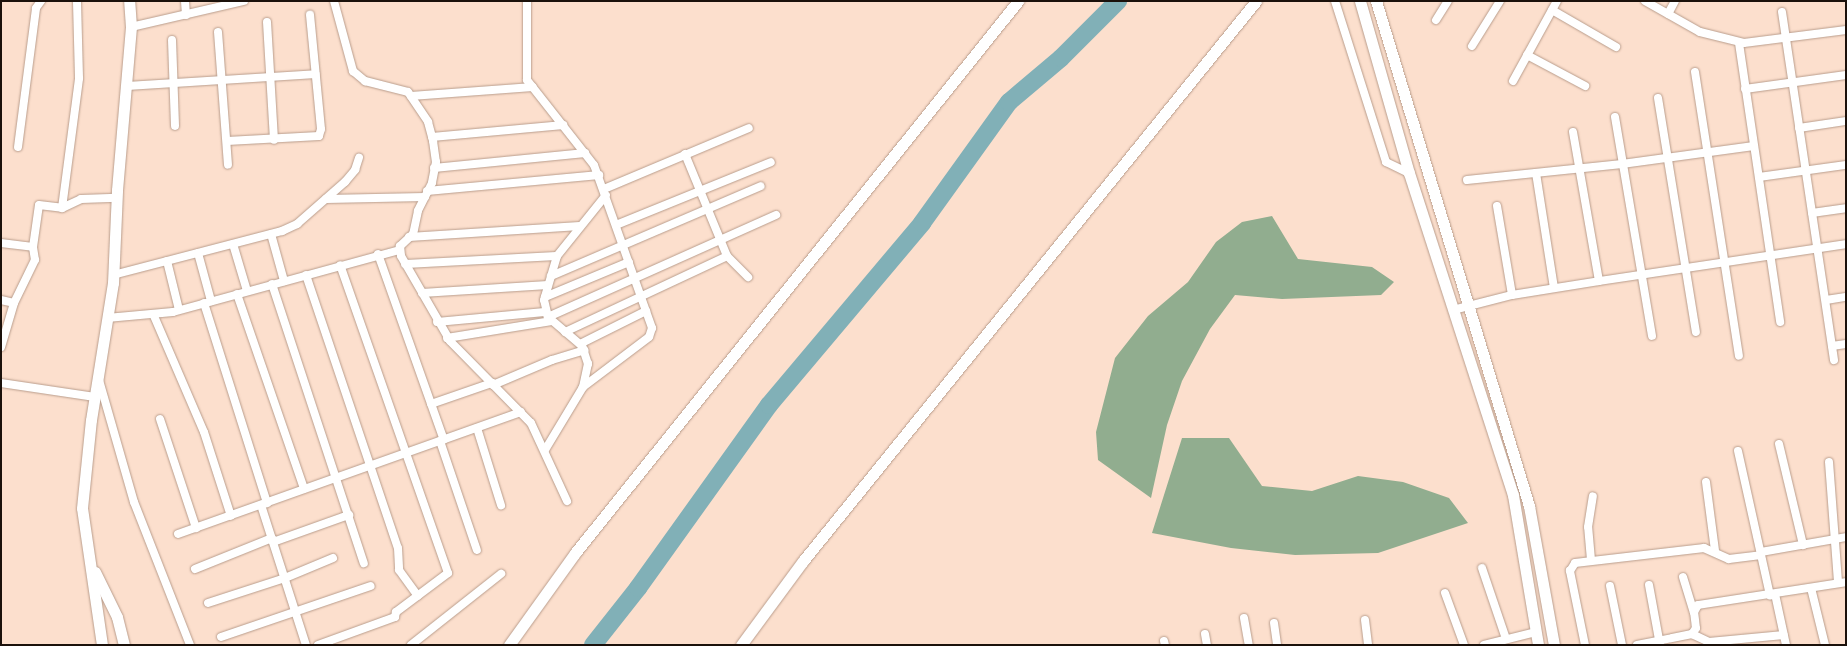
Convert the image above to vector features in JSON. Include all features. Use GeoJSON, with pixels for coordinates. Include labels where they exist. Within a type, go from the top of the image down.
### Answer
{"type":"FeatureCollection","features":[{"type":"Feature","properties":{"kind":"street"},"geometry":{"type":"LineString","coordinates":[[18,147],[36,8],[41,1]]}},
{"type":"Feature","properties":{"kind":"street"},"geometry":{"type":"LineString","coordinates":[[62,208],[79,78],[77,1]]}},
{"type":"Feature","properties":{"kind":"street"},"geometry":{"type":"LineString","coordinates":[[123,1],[131,27]]}},
{"type":"Feature","properties":{"kind":"street"},"geometry":{"type":"LineString","coordinates":[[102,645],[82,508],[95,397],[113,275],[117,198],[131,27],[129,1]]}},
{"type":"Feature","properties":{"kind":"street"},"geometry":{"type":"LineString","coordinates":[[185,1],[186,15]]}},
{"type":"Feature","properties":{"kind":"street"},"geometry":{"type":"LineString","coordinates":[[131,27],[244,1]]}},
{"type":"Feature","properties":{"kind":"street"},"geometry":{"type":"LineString","coordinates":[[107,318],[154,316],[180,310],[378,254],[399,250],[409,237],[434,168],[432,137],[428,122],[411,96],[396,87],[365,82],[353,71],[334,1]]}},
{"type":"Feature","properties":{"kind":"street"},"geometry":{"type":"LineString","coordinates":[[527,1],[528,80],[599,175],[641,295],[652,335],[583,387]]}},
{"type":"Feature","properties":{"kind":"street"},"geometry":{"type":"LineString","coordinates":[[509,645],[575,553],[1018,1]]}},
{"type":"Feature","properties":{"kind":"street"},"geometry":{"type":"LineString","coordinates":[[741,645],[803,561],[924,414],[1256,1]]}},
{"type":"Feature","properties":{"kind":"street"},"geometry":{"type":"LineString","coordinates":[[1335,1],[1386,162],[1410,176]]}},
{"type":"Feature","properties":{"kind":"street"},"geometry":{"type":"LineString","coordinates":[[1360,1],[1410,176],[1418,195],[1453,310],[1521,502],[1538,645]]}},
{"type":"Feature","properties":{"kind":"street"},"geometry":{"type":"LineString","coordinates":[[1376,1],[1426,173],[1468,306],[1521,502],[1554,645]]}},
{"type":"Feature","properties":{"kind":"street"},"geometry":{"type":"LineString","coordinates":[[1436,20],[1448,1]]}},
{"type":"Feature","properties":{"kind":"street"},"geometry":{"type":"LineString","coordinates":[[1472,46],[1500,1]]}},
{"type":"Feature","properties":{"kind":"street"},"geometry":{"type":"LineString","coordinates":[[1513,80],[1558,1]]}},
{"type":"Feature","properties":{"kind":"street"},"geometry":{"type":"LineString","coordinates":[[1645,1],[1700,32],[1738,42],[1786,40],[1846,30]]}},
{"type":"Feature","properties":{"kind":"street"},"geometry":{"type":"LineString","coordinates":[[1668,14],[1675,1]]}},
{"type":"Feature","properties":{"kind":"street"},"geometry":{"type":"LineString","coordinates":[[1552,10],[1616,47]]}},
{"type":"Feature","properties":{"kind":"street"},"geometry":{"type":"LineString","coordinates":[[1782,12],[1834,360]]}},
{"type":"Feature","properties":{"kind":"street"},"geometry":{"type":"LineString","coordinates":[[227,141],[274,140],[319,136],[321,129],[310,15]]}},
{"type":"Feature","properties":{"kind":"street"},"geometry":{"type":"LineString","coordinates":[[267,22],[274,140]]}},
{"type":"Feature","properties":{"kind":"street"},"geometry":{"type":"LineString","coordinates":[[218,32],[228,165]]}},
{"type":"Feature","properties":{"kind":"street"},"geometry":{"type":"LineString","coordinates":[[172,40],[176,83],[175,126]]}},
{"type":"Feature","properties":{"kind":"street"},"geometry":{"type":"LineString","coordinates":[[1738,42],[1780,322]]}},
{"type":"Feature","properties":{"kind":"street"},"geometry":{"type":"LineString","coordinates":[[1527,54],[1585,86]]}},
{"type":"Feature","properties":{"kind":"street"},"geometry":{"type":"LineString","coordinates":[[1695,72],[1739,356]]}},
{"type":"Feature","properties":{"kind":"street"},"geometry":{"type":"LineString","coordinates":[[127,86],[316,74]]}},
{"type":"Feature","properties":{"kind":"street"},"geometry":{"type":"LineString","coordinates":[[1745,89],[1846,75]]}},
{"type":"Feature","properties":{"kind":"street"},"geometry":{"type":"LineString","coordinates":[[411,96],[533,88]]}},
{"type":"Feature","properties":{"kind":"street"},"geometry":{"type":"LineString","coordinates":[[1658,98],[1696,332]]}},
{"type":"Feature","properties":{"kind":"street"},"geometry":{"type":"LineString","coordinates":[[1615,117],[1652,336]]}},
{"type":"Feature","properties":{"kind":"street"},"geometry":{"type":"LineString","coordinates":[[1799,128],[1846,121]]}},
{"type":"Feature","properties":{"kind":"street"},"geometry":{"type":"LineString","coordinates":[[432,137],[563,126]]}},
{"type":"Feature","properties":{"kind":"street"},"geometry":{"type":"LineString","coordinates":[[545,450],[583,387],[588,364],[583,347],[548,317],[544,297],[557,256],[605,192],[685,154],[749,128]]}},
{"type":"Feature","properties":{"kind":"street"},"geometry":{"type":"LineString","coordinates":[[1573,132],[1577,170],[1599,280]]}},
{"type":"Feature","properties":{"kind":"street"},"geometry":{"type":"LineString","coordinates":[[1467,180],[1577,170],[1754,146]]}},
{"type":"Feature","properties":{"kind":"street"},"geometry":{"type":"LineString","coordinates":[[434,168],[585,154]]}},
{"type":"Feature","properties":{"kind":"street"},"geometry":{"type":"LineString","coordinates":[[685,154],[727,256],[748,277]]}},
{"type":"Feature","properties":{"kind":"street"},"geometry":{"type":"LineString","coordinates":[[113,275],[271,234],[297,224],[355,170],[359,158]]}},
{"type":"Feature","properties":{"kind":"street"},"geometry":{"type":"LineString","coordinates":[[616,224],[771,162]]}},
{"type":"Feature","properties":{"kind":"street"},"geometry":{"type":"LineString","coordinates":[[1759,177],[1846,165]]}},
{"type":"Feature","properties":{"kind":"street"},"geometry":{"type":"LineString","coordinates":[[1536,173],[1554,288]]}},
{"type":"Feature","properties":{"kind":"street"},"geometry":{"type":"LineString","coordinates":[[326,199],[426,194],[599,175]]}},
{"type":"Feature","properties":{"kind":"street"},"geometry":{"type":"LineString","coordinates":[[551,276],[760,186]]}},
{"type":"Feature","properties":{"kind":"street"},"geometry":{"type":"LineString","coordinates":[[1,347],[14,302],[35,260],[33,247],[39,205],[62,208],[82,199],[117,198]]}},
{"type":"Feature","properties":{"kind":"street"},"geometry":{"type":"LineString","coordinates":[[1498,206],[1512,295]]}},
{"type":"Feature","properties":{"kind":"street"},"geometry":{"type":"LineString","coordinates":[[1812,214],[1846,208]]}},
{"type":"Feature","properties":{"kind":"street"},"geometry":{"type":"LineString","coordinates":[[447,338],[548,317],[776,215]]}},
{"type":"Feature","properties":{"kind":"street"},"geometry":{"type":"LineString","coordinates":[[409,237],[580,226]]}},
{"type":"Feature","properties":{"kind":"street"},"geometry":{"type":"LineString","coordinates":[[271,234],[284,281]]}},
{"type":"Feature","properties":{"kind":"street"},"geometry":{"type":"LineString","coordinates":[[1,243],[33,247]]}},
{"type":"Feature","properties":{"kind":"street"},"geometry":{"type":"LineString","coordinates":[[233,244],[247,291]]}},
{"type":"Feature","properties":{"kind":"street"},"geometry":{"type":"LineString","coordinates":[[1453,310],[1512,295],[1599,280],[1846,244]]}},
{"type":"Feature","properties":{"kind":"street"},"geometry":{"type":"LineString","coordinates":[[399,250],[447,338],[521,412],[536,430],[567,501]]}},
{"type":"Feature","properties":{"kind":"street"},"geometry":{"type":"LineString","coordinates":[[198,253],[208,302],[264,504],[272,540],[306,645]]}},
{"type":"Feature","properties":{"kind":"street"},"geometry":{"type":"LineString","coordinates":[[378,254],[431,404],[477,550]]}},
{"type":"Feature","properties":{"kind":"street"},"geometry":{"type":"LineString","coordinates":[[405,264],[557,256]]}},
{"type":"Feature","properties":{"kind":"street"},"geometry":{"type":"LineString","coordinates":[[564,332],[727,256]]}},
{"type":"Feature","properties":{"kind":"street"},"geometry":{"type":"LineString","coordinates":[[167,261],[180,310]]}},
{"type":"Feature","properties":{"kind":"street"},"geometry":{"type":"LineString","coordinates":[[544,297],[629,262]]}},
{"type":"Feature","properties":{"kind":"street"},"geometry":{"type":"LineString","coordinates":[[318,645],[395,617],[396,612],[448,573],[340,265]]}},
{"type":"Feature","properties":{"kind":"street"},"geometry":{"type":"LineString","coordinates":[[306,274],[398,548],[399,570],[418,596]]}},
{"type":"Feature","properties":{"kind":"street"},"geometry":{"type":"LineString","coordinates":[[272,284],[364,563]]}},
{"type":"Feature","properties":{"kind":"street"},"geometry":{"type":"LineString","coordinates":[[422,293],[548,285]]}},
{"type":"Feature","properties":{"kind":"street"},"geometry":{"type":"LineString","coordinates":[[237,294],[304,489]]}},
{"type":"Feature","properties":{"kind":"street"},"geometry":{"type":"LineString","coordinates":[[1826,300],[1846,298]]}},
{"type":"Feature","properties":{"kind":"street"},"geometry":{"type":"LineString","coordinates":[[1,300],[14,302]]}},
{"type":"Feature","properties":{"kind":"street"},"geometry":{"type":"LineString","coordinates":[[431,404],[492,384],[583,347],[646,311]]}},
{"type":"Feature","properties":{"kind":"street"},"geometry":{"type":"LineString","coordinates":[[154,316],[204,432],[230,516]]}},
{"type":"Feature","properties":{"kind":"street"},"geometry":{"type":"LineString","coordinates":[[437,322],[548,317]]}},
{"type":"Feature","properties":{"kind":"street"},"geometry":{"type":"LineString","coordinates":[[1832,346],[1846,344]]}},
{"type":"Feature","properties":{"kind":"street"},"geometry":{"type":"LineString","coordinates":[[98,376],[134,502],[190,645]]}},
{"type":"Feature","properties":{"kind":"street"},"geometry":{"type":"LineString","coordinates":[[1,383],[95,397]]}},
{"type":"Feature","properties":{"kind":"street"},"geometry":{"type":"LineString","coordinates":[[178,534],[521,412]]}},
{"type":"Feature","properties":{"kind":"street"},"geometry":{"type":"LineString","coordinates":[[160,420],[196,528]]}},
{"type":"Feature","properties":{"kind":"street"},"geometry":{"type":"LineString","coordinates":[[476,428],[501,505]]}},
{"type":"Feature","properties":{"kind":"street"},"geometry":{"type":"LineString","coordinates":[[1779,444],[1803,545]]}},
{"type":"Feature","properties":{"kind":"street"},"geometry":{"type":"LineString","coordinates":[[1738,450],[1761,554],[1786,645]]}},
{"type":"Feature","properties":{"kind":"street"},"geometry":{"type":"LineString","coordinates":[[1694,612],[1698,606],[1842,583],[1835,539],[1828,462]]}},
{"type":"Feature","properties":{"kind":"street"},"geometry":{"type":"LineString","coordinates":[[1706,482],[1715,550]]}},
{"type":"Feature","properties":{"kind":"street"},"geometry":{"type":"LineString","coordinates":[[1591,560],[1588,527],[1593,496]]}},
{"type":"Feature","properties":{"kind":"street"},"geometry":{"type":"LineString","coordinates":[[195,569],[272,540],[349,515]]}},
{"type":"Feature","properties":{"kind":"street"},"geometry":{"type":"LineString","coordinates":[[1585,645],[1570,567],[1575,563],[1704,548],[1715,550],[1734,560],[1846,538]]}},
{"type":"Feature","properties":{"kind":"street"},"geometry":{"type":"LineString","coordinates":[[208,603],[285,578],[333,558]]}},
{"type":"Feature","properties":{"kind":"street"},"geometry":{"type":"LineString","coordinates":[[90,562],[117,617],[124,645]]}},
{"type":"Feature","properties":{"kind":"street"},"geometry":{"type":"LineString","coordinates":[[1482,568],[1506,639]]}},
{"type":"Feature","properties":{"kind":"street"},"geometry":{"type":"LineString","coordinates":[[411,645],[501,574]]}},
{"type":"Feature","properties":{"kind":"street"},"geometry":{"type":"LineString","coordinates":[[1683,577],[1694,612],[1696,628],[1692,634]]}},
{"type":"Feature","properties":{"kind":"street"},"geometry":{"type":"LineString","coordinates":[[1649,585],[1659,642]]}},
{"type":"Feature","properties":{"kind":"street"},"geometry":{"type":"LineString","coordinates":[[222,637],[371,586]]}},
{"type":"Feature","properties":{"kind":"street"},"geometry":{"type":"LineString","coordinates":[[1610,586],[1622,645]]}},
{"type":"Feature","properties":{"kind":"street"},"geometry":{"type":"LineString","coordinates":[[1811,588],[1825,645]]}},
{"type":"Feature","properties":{"kind":"street"},"geometry":{"type":"LineString","coordinates":[[1446,593],[1464,645]]}},
{"type":"Feature","properties":{"kind":"street"},"geometry":{"type":"LineString","coordinates":[[1244,618],[1249,645]]}},
{"type":"Feature","properties":{"kind":"street"},"geometry":{"type":"LineString","coordinates":[[1365,620],[1368,645]]}},
{"type":"Feature","properties":{"kind":"street"},"geometry":{"type":"LineString","coordinates":[[1274,624],[1276,645]]}},
{"type":"Feature","properties":{"kind":"street"},"geometry":{"type":"LineString","coordinates":[[1484,645],[1536,632]]}},
{"type":"Feature","properties":{"kind":"street"},"geometry":{"type":"LineString","coordinates":[[1205,634],[1207,645]]}},
{"type":"Feature","properties":{"kind":"street"},"geometry":{"type":"LineString","coordinates":[[1637,645],[1692,634],[1709,642],[1784,635]]}},
{"type":"Feature","properties":{"kind":"green space"},"geometry":{"type":"Polygon","coordinates":[[[1272,216],[1298,259],[1372,267],[1394,282],[1381,295],[1282,299],[1235,295],[1210,329],[1182,381],[1167,425],[1151,498],[1098,460],[1096,432],[1115,358],[1148,316],[1188,282],[1216,242],[1242,222],[1272,216]]]}},
{"type":"Feature","properties":{"kind":"green space"},"geometry":{"type":"Polygon","coordinates":[[[1182,438],[1229,438],[1262,486],[1312,491],[1358,476],[1403,482],[1449,498],[1468,523],[1378,553],[1295,555],[1231,548],[1152,533],[1182,438]]]}},
{"type":"Feature","properties":{"kind":"waterway"},"geometry":{"type":"LineString","coordinates":[[593,645],[638,588],[769,405],[922,223],[1009,102],[1061,58],[1118,1]]}}]}
